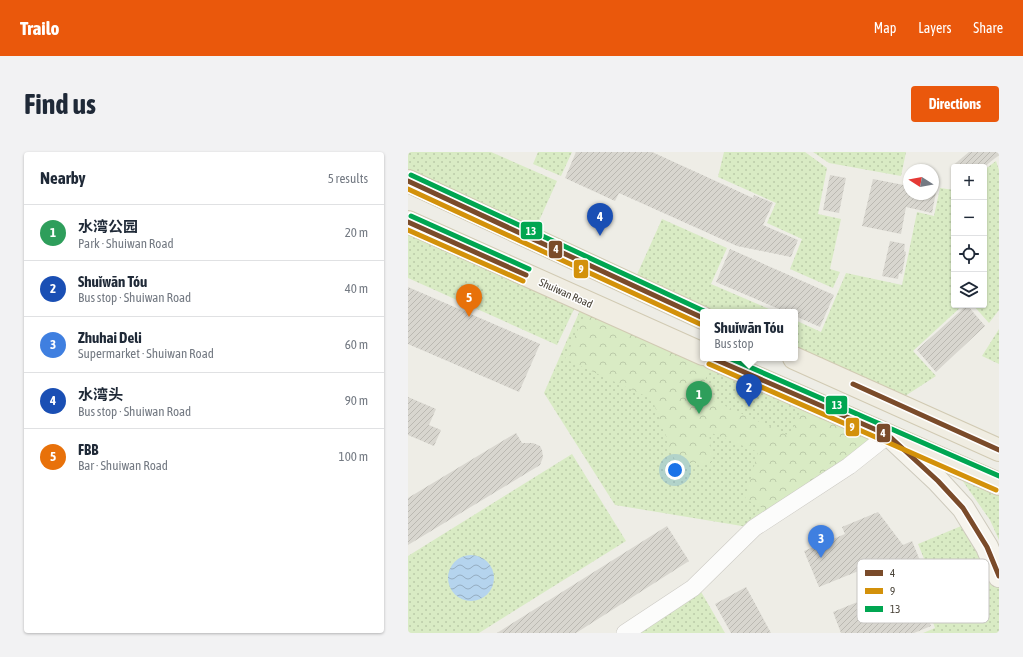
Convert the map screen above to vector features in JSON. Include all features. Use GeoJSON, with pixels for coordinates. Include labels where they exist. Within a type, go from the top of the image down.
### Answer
{"type":"FeatureCollection","features":[{"type":"Feature","properties":{"kind":"main road"},"geometry":{"type":"LineString","coordinates":[[408,181],[700,317]]}},
{"type":"Feature","properties":{"kind":"main road","name":"Shuiwan Road"},"geometry":{"type":"LineString","coordinates":[[408,222],[700,353]]}},
{"type":"Feature","properties":{"kind":"main road"},"geometry":{"type":"LineString","coordinates":[[798,360],[999,450]]}},
{"type":"Feature","properties":{"kind":"main road"},"geometry":{"type":"LineString","coordinates":[[719,361],[999,484]]}},
{"type":"Feature","properties":{"kind":"street"},"geometry":{"type":"LineString","coordinates":[[625,633],[693,588],[754,528],[849,466],[888,435],[926,470],[963,508],[987,547],[999,576]]}},
{"type":"Feature","properties":{"kind":"green space"},"geometry":{"type":"Polygon","coordinates":[[[408,152],[491,152],[557,181],[534,232],[408,174],[408,152]]]}},
{"type":"Feature","properties":{"kind":"green space"},"geometry":{"type":"Polygon","coordinates":[[[538,152],[572,152],[561,176],[533,164],[538,152]]]}},
{"type":"Feature","properties":{"kind":"green space"},"geometry":{"type":"Polygon","coordinates":[[[724,152],[805,152],[827,168],[818,214],[841,219],[830,269],[840,272],[833,288],[790,269],[802,239],[767,223],[776,203],[718,177],[724,152]]]}},
{"type":"Feature","properties":{"kind":"green space"},"geometry":{"type":"Polygon","coordinates":[[[813,152],[906,152],[901,176],[829,163],[813,152]]]}},
{"type":"Feature","properties":{"kind":"green space"},"geometry":{"type":"Polygon","coordinates":[[[996,161],[999,170],[999,310],[989,323],[976,308],[987,308],[987,168],[996,161]]]}},
{"type":"Feature","properties":{"kind":"green space"},"geometry":{"type":"Polygon","coordinates":[[[940,188],[951,190],[951,308],[960,308],[913,351],[936,376],[902,398],[798,352],[798,321],[821,332],[846,273],[902,285],[917,212],[934,216],[937,200],[939,200],[940,188]]]}},
{"type":"Feature","properties":{"kind":"green space"},"geometry":{"type":"Polygon","coordinates":[[[662,219],[727,248],[711,284],[769,309],[701,309],[635,279],[662,219]]]}},
{"type":"Feature","properties":{"kind":"green space"},"geometry":{"type":"Polygon","coordinates":[[[408,230],[576,305],[557,345],[408,278],[408,230]]]}},
{"type":"Feature","properties":{"kind":"green space"},"geometry":{"type":"Polygon","coordinates":[[[584,301],[700,352],[700,361],[720,361],[888,435],[754,528],[615,505],[544,393],[584,301]]]}},
{"type":"Feature","properties":{"kind":"green space"},"geometry":{"type":"Polygon","coordinates":[[[587,309],[700,359],[700,361],[705,361],[712,364],[699,394],[790,436],[804,402],[881,436],[767,510],[745,499],[758,452],[709,432],[712,463],[676,463],[652,399],[565,359],[587,309]]]}},
{"type":"Feature","properties":{"kind":"green space"},"geometry":{"type":"Polygon","coordinates":[[[999,329],[999,364],[982,356],[999,329]]]}},
{"type":"Feature","properties":{"kind":"green space"},"geometry":{"type":"Polygon","coordinates":[[[572,454],[626,541],[479,633],[408,633],[408,556],[572,454]]]}},
{"type":"Feature","properties":{"kind":"green space"},"geometry":{"type":"Polygon","coordinates":[[[962,480],[999,496],[999,540],[990,520],[962,480]]]}},
{"type":"Feature","properties":{"kind":"green space"},"geometry":{"type":"Polygon","coordinates":[[[966,524],[984,551],[987,559],[924,559],[918,544],[966,524]]]}},
{"type":"Feature","properties":{"kind":"green space"},"geometry":{"type":"Polygon","coordinates":[[[989,563],[999,587],[999,633],[923,633],[935,628],[933,623],[989,623],[989,563]]]}},
{"type":"Feature","properties":{"kind":"green space"},"geometry":{"type":"Polygon","coordinates":[[[700,590],[725,633],[637,633],[700,590]]]}},
{"type":"Feature","properties":{"kind":"water"},"geometry":{"type":"Polygon","coordinates":[[[471,555],[484,559],[490,565],[494,578],[490,591],[484,597],[471,601],[458,597],[452,591],[448,578],[452,565],[458,559],[471,555]]]}},
{"type":"Feature","properties":{"kind":"building"},"geometry":{"type":"Polygon","coordinates":[[[576,152],[652,152],[753,198],[754,195],[773,203],[763,225],[798,240],[791,257],[737,246],[619,193],[615,201],[565,178],[576,152]]]}},
{"type":"Feature","properties":{"kind":"building"},"geometry":{"type":"Polygon","coordinates":[[[969,152],[999,152],[999,155],[987,165],[955,164],[969,152]]]}},
{"type":"Feature","properties":{"kind":"building"},"geometry":{"type":"Polygon","coordinates":[[[830,175],[846,178],[839,213],[823,210],[830,175]]]}},
{"type":"Feature","properties":{"kind":"building"},"geometry":{"type":"Polygon","coordinates":[[[873,179],[903,185],[903,200],[934,200],[932,213],[906,207],[901,234],[862,226],[873,179]]]}},
{"type":"Feature","properties":{"kind":"building"},"geometry":{"type":"Polygon","coordinates":[[[890,241],[905,244],[904,251],[906,252],[902,274],[899,273],[898,279],[882,276],[890,241]]]}},
{"type":"Feature","properties":{"kind":"building"},"geometry":{"type":"Polygon","coordinates":[[[730,249],[834,295],[820,327],[798,317],[798,309],[779,309],[716,282],[730,249]]]}},
{"type":"Feature","properties":{"kind":"building"},"geometry":{"type":"Polygon","coordinates":[[[408,287],[540,344],[519,392],[408,344],[408,287]]]}},
{"type":"Feature","properties":{"kind":"building"},"geometry":{"type":"Polygon","coordinates":[[[964,308],[970,308],[985,326],[936,372],[917,350],[964,308]]]}},
{"type":"Feature","properties":{"kind":"building"},"geometry":{"type":"Polygon","coordinates":[[[408,397],[436,409],[429,425],[441,430],[434,446],[408,435],[408,397]]]}},
{"type":"Feature","properties":{"kind":"building"},"geometry":{"type":"Polygon","coordinates":[[[516,433],[522,443],[533,443],[540,446],[543,457],[540,465],[408,545],[408,498],[516,433]]]}},
{"type":"Feature","properties":{"kind":"building"},"geometry":{"type":"Polygon","coordinates":[[[878,512],[903,545],[912,541],[919,559],[857,559],[857,572],[819,587],[804,551],[845,534],[842,527],[878,512]]]}},
{"type":"Feature","properties":{"kind":"building"},"geometry":{"type":"Polygon","coordinates":[[[667,526],[689,561],[576,633],[497,633],[667,526]]]}},
{"type":"Feature","properties":{"kind":"building"},"geometry":{"type":"Polygon","coordinates":[[[746,587],[771,633],[731,633],[715,604],[746,587]]]}},
{"type":"Feature","properties":{"kind":"building"},"geometry":{"type":"Polygon","coordinates":[[[857,602],[857,623],[930,623],[931,626],[914,633],[841,633],[833,612],[857,602]]]}},
{"type":"Feature","properties":{"kind":"transit line","name":"13"},"geometry":{"type":"LineString","coordinates":[[411,175],[700,309]]}},
{"type":"Feature","properties":{"kind":"transit line","name":"4"},"geometry":{"type":"LineString","coordinates":[[408,181],[700,317]]}},
{"type":"Feature","properties":{"kind":"transit line","name":"9"},"geometry":{"type":"LineString","coordinates":[[408,189],[700,324]]}},
{"type":"Feature","properties":{"kind":"transit line","name":"13"},"geometry":{"type":"LineString","coordinates":[[411,216],[529,269]]}},
{"type":"Feature","properties":{"kind":"transit line","name":"4"},"geometry":{"type":"LineString","coordinates":[[408,222],[526,275]]}},
{"type":"Feature","properties":{"kind":"transit line","name":"9"},"geometry":{"type":"LineString","coordinates":[[408,230],[523,281]]}},
{"type":"Feature","properties":{"kind":"transit line","name":"4"},"geometry":{"type":"LineString","coordinates":[[719,361],[888,435],[938,481],[963,508],[987,547],[999,576]]}},
{"type":"Feature","properties":{"kind":"transit line","name":"13"},"geometry":{"type":"LineString","coordinates":[[736,361],[999,476]]}},
{"type":"Feature","properties":{"kind":"transit line","name":"9"},"geometry":{"type":"LineString","coordinates":[[709,364],[996,490]]}},
{"type":"Feature","properties":{"kind":"transit line","name":"4"},"geometry":{"type":"LineString","coordinates":[[853,384],[999,450]]}},
{"type":"Feature","properties":{"kind":"place","name":"水湾头"},"geometry":{"type":"Point","coordinates":[600,236]}},
{"type":"Feature","properties":{"kind":"place","name":"FBB"},"geometry":{"type":"Point","coordinates":[469,317]}},
{"type":"Feature","properties":{"kind":"place","name":"Shuǐwān Tóu"},"geometry":{"type":"Point","coordinates":[749,407]}},
{"type":"Feature","properties":{"kind":"place","name":"水湾公园"},"geometry":{"type":"Point","coordinates":[699,414]}},
{"type":"Feature","properties":{"kind":"place","name":"Zhuhai Deli"},"geometry":{"type":"Point","coordinates":[821,558]}}]}
